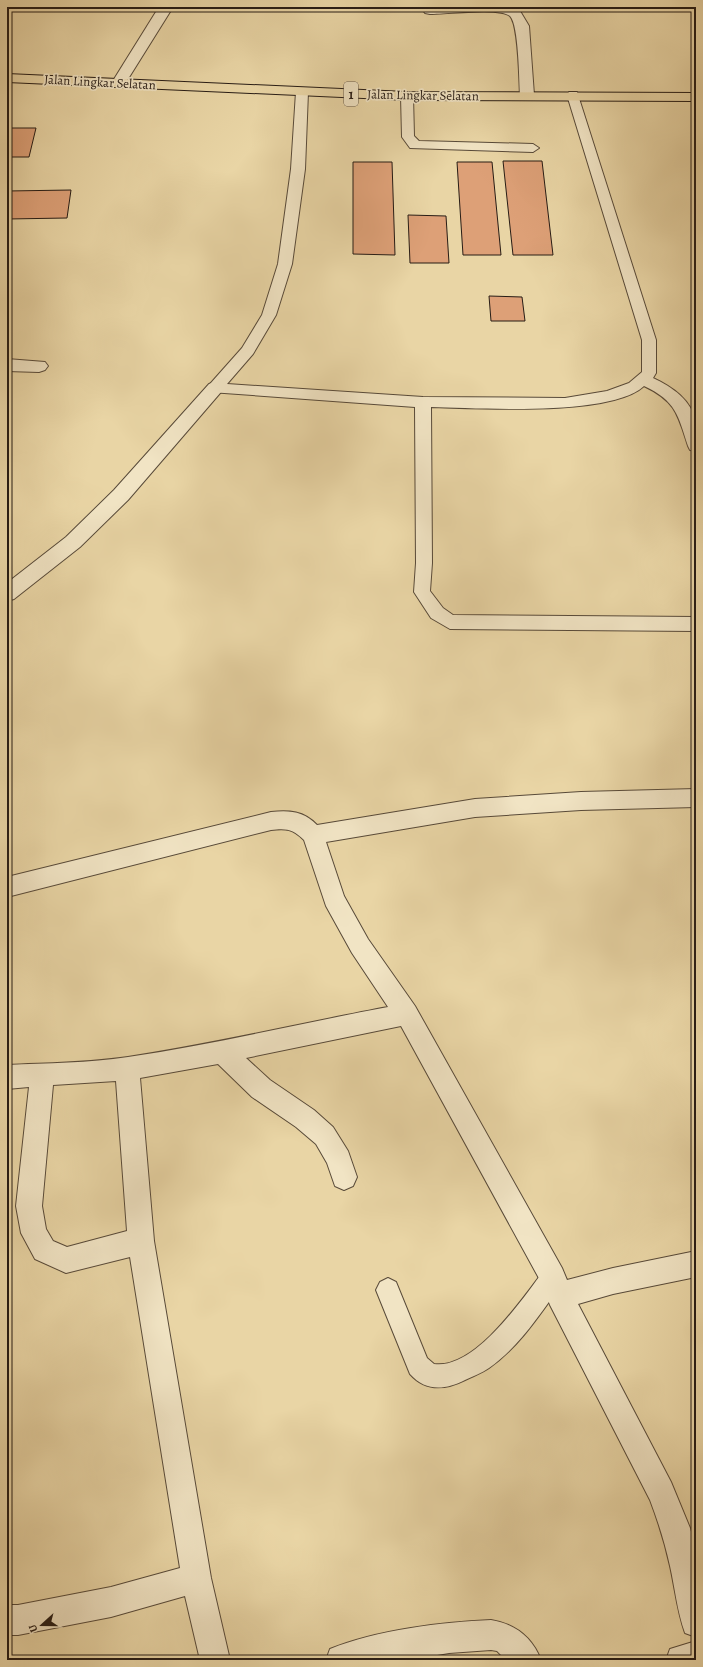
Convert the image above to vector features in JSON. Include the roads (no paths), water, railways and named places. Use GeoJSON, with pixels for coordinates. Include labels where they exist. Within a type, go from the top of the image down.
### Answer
{"type":"FeatureCollection","features":[{"type":"Feature","properties":{"kind":"highway"},"geometry":{"type":"LineString","coordinates":[[7,74],[26,78]]}},
{"type":"Feature","properties":{"kind":"highway","name":"Jalan Lingkar Selatan"},"geometry":{"type":"LineString","coordinates":[[7,78],[407,96],[573,95],[696,97]]}},
{"type":"Feature","properties":{"kind":"highway"},"geometry":{"type":"LineString","coordinates":[[7,83],[26,78]]}},
{"type":"Feature","properties":{"kind":"street"},"geometry":{"type":"LineString","coordinates":[[118,84],[160,14],[166,7]]}},
{"type":"Feature","properties":{"kind":"street"},"geometry":{"type":"LineString","coordinates":[[430,10],[500,8],[512,11],[518,17],[522,26],[527,95]]}},
{"type":"Feature","properties":{"kind":"street"},"geometry":{"type":"LineString","coordinates":[[7,365],[39,366]]}},
{"type":"Feature","properties":{"kind":"street"},"geometry":{"type":"LineString","coordinates":[[7,594],[73,542],[121,495],[215,388]]}},
{"type":"Feature","properties":{"kind":"street"},"geometry":{"type":"LineString","coordinates":[[313,835],[475,808],[581,801],[696,798]]}},
{"type":"Feature","properties":{"kind":"street"},"geometry":{"type":"LineString","coordinates":[[7,887],[271,821],[288,819],[304,826],[313,835],[334,899],[360,946],[407,1014],[444,1078],[556,1286],[661,1492],[691,1566],[696,1622]]}},
{"type":"Feature","properties":{"kind":"street"},"geometry":{"type":"LineString","coordinates":[[7,1076],[42,1076],[127,1069],[222,1052],[407,1014]]}},
{"type":"Feature","properties":{"kind":"street"},"geometry":{"type":"LineString","coordinates":[[222,1052],[266,1092],[319,1128],[340,1158],[344,1177]]}},
{"type":"Feature","properties":{"kind":"street"},"geometry":{"type":"LineString","coordinates":[[127,1069],[141,1241],[196,1578],[215,1660]]}},
{"type":"Feature","properties":{"kind":"street"},"geometry":{"type":"LineString","coordinates":[[42,1076],[29,1206],[34,1233],[44,1250],[66,1260],[141,1241]]}},
{"type":"Feature","properties":{"kind":"street"},"geometry":{"type":"LineString","coordinates":[[556,1286],[620,1280],[696,1264]]}},
{"type":"Feature","properties":{"kind":"street"},"geometry":{"type":"LineString","coordinates":[[7,1620],[18,1620],[111,1602],[196,1578]]}},
{"type":"Feature","properties":{"kind":"street"},"geometry":{"type":"LineString","coordinates":[[341,1660],[398,1646],[482,1635],[501,1636],[516,1648],[526,1660]]}},
{"type":"Feature","properties":{"kind":"street"},"geometry":{"type":"LineString","coordinates":[[681,1660],[696,1656]]}},
{"type":"Feature","properties":{"kind":"lane"},"geometry":{"type":"LineString","coordinates":[[215,388],[248,351],[269,315],[285,264],[298,169],[302,92]]}},
{"type":"Feature","properties":{"kind":"lane"},"geometry":{"type":"LineString","coordinates":[[215,388],[423,402],[565,403],[609,396],[634,387],[649,373],[648,340],[573,95]]}},
{"type":"Feature","properties":{"kind":"lane"},"geometry":{"type":"LineString","coordinates":[[407,96],[408,137],[415,145],[533,148]]}},
{"type":"Feature","properties":{"kind":"lane"},"geometry":{"type":"LineString","coordinates":[[643,379],[666,390],[683,408],[696,446]]}},
{"type":"Feature","properties":{"kind":"lane"},"geometry":{"type":"LineString","coordinates":[[423,402],[424,563],[422,592],[437,613],[450,622],[696,624]]}},
{"type":"Feature","properties":{"kind":"lane"},"geometry":{"type":"LineString","coordinates":[[388,1290],[418,1366],[425,1375],[435,1377],[450,1375],[484,1358],[556,1286]]}}]}
